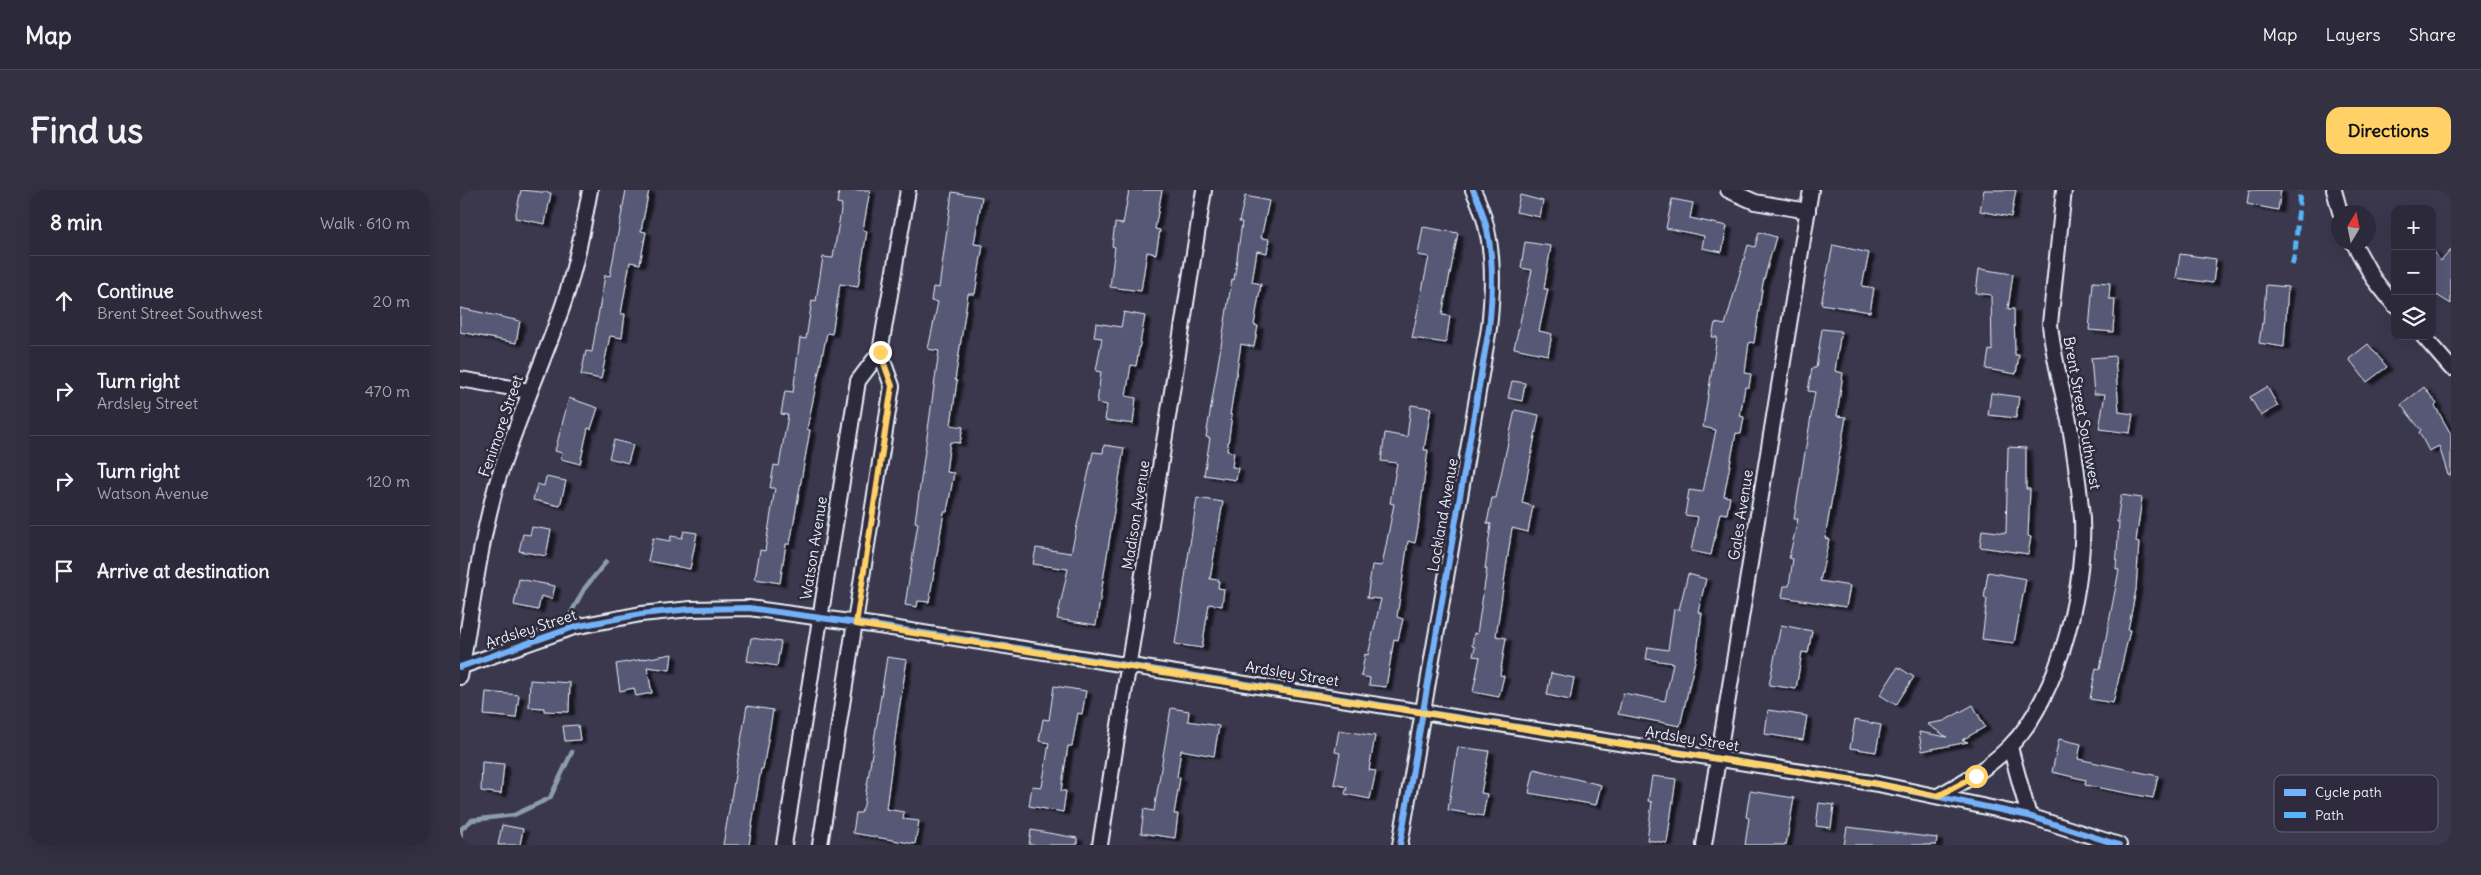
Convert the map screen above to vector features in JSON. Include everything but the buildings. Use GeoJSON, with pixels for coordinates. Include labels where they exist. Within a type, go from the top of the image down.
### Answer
{"type":"FeatureCollection","features":[{"type":"Feature","properties":{"kind":"street","name":"Fenimore Street"},"geometry":{"type":"LineString","coordinates":[[461,670],[482,537],[498,479],[529,391],[563,304],[577,255],[590,190]]}},
{"type":"Feature","properties":{"kind":"street","name":"Watson Avenue"},"geometry":{"type":"LineString","coordinates":[[784,845],[858,381],[880,352],[908,190]]}},
{"type":"Feature","properties":{"kind":"street","name":"Madison Avenue"},"geometry":{"type":"LineString","coordinates":[[1100,845],[1204,190]]}},
{"type":"Feature","properties":{"kind":"street","name":"Lockland Avenue"},"geometry":{"type":"LineString","coordinates":[[1400,845],[1489,328],[1493,290],[1491,254],[1487,232],[1474,190]]}},
{"type":"Feature","properties":{"kind":"street"},"geometry":{"type":"LineString","coordinates":[[1728,190],[1756,202],[1808,211]]}},
{"type":"Feature","properties":{"kind":"street","name":"Gales Avenue"},"geometry":{"type":"LineString","coordinates":[[1704,845],[1811,190]]}},
{"type":"Feature","properties":{"kind":"street","name":"Brent Street Southwest"},"geometry":{"type":"LineString","coordinates":[[1938,796],[1976,776],[2010,747],[2026,728],[2042,700],[2070,622],[2083,543],[2081,507],[2069,422],[2052,345],[2050,324],[2064,190]]}},
{"type":"Feature","properties":{"kind":"street"},"geometry":{"type":"LineString","coordinates":[[2334,190],[2338,205]]}},
{"type":"Feature","properties":{"kind":"street"},"geometry":{"type":"LineString","coordinates":[[2357,250],[2373,278],[2391,301]]}},
{"type":"Feature","properties":{"kind":"street"},"geometry":{"type":"LineString","coordinates":[[2426,340],[2451,368]]}},
{"type":"Feature","properties":{"kind":"street","name":"Watson Avenue"},"geometry":{"type":"LineString","coordinates":[[820,845],[892,386],[880,352]]}},
{"type":"Feature","properties":{"kind":"street"},"geometry":{"type":"LineString","coordinates":[[460,379],[529,391]]}},
{"type":"Feature","properties":{"kind":"street","name":"Ardsley Street"},"geometry":{"type":"LineString","coordinates":[[461,670],[574,627],[642,614],[691,609],[749,608],[1422,711],[1878,784],[2029,816],[2119,845]]}},
{"type":"Feature","properties":{"kind":"street"},"geometry":{"type":"LineString","coordinates":[[2010,747],[2029,816]]}},
{"type":"Feature","properties":{"kind":"waterway"},"geometry":{"type":"LineString","coordinates":[[571,613],[584,589],[606,562]]}},
{"type":"Feature","properties":{"kind":"waterway"},"geometry":{"type":"LineString","coordinates":[[460,843],[461,829],[472,820],[514,815],[550,798],[572,752]]}},
{"type":"Feature","properties":{"kind":"marked path"},"geometry":{"type":"LineString","coordinates":[[2292,265],[2295,254],[2300,190]]}},
{"type":"Feature","properties":{"kind":"cycle path"},"geometry":{"type":"LineString","coordinates":[[1400,845],[1489,328],[1492,293],[1489,240],[1480,206],[1473,190]]}},
{"type":"Feature","properties":{"kind":"cycle path"},"geometry":{"type":"LineString","coordinates":[[460,667],[574,627],[641,614],[691,609],[749,608],[879,626],[1878,784],[2029,816],[2119,845]]}},
{"type":"Feature","properties":{"kind":"route"},"geometry":{"type":"LineString","coordinates":[[880,352],[892,386],[856,624],[879,626],[1422,711],[1878,784],[1938,796],[1976,776]]}}]}
